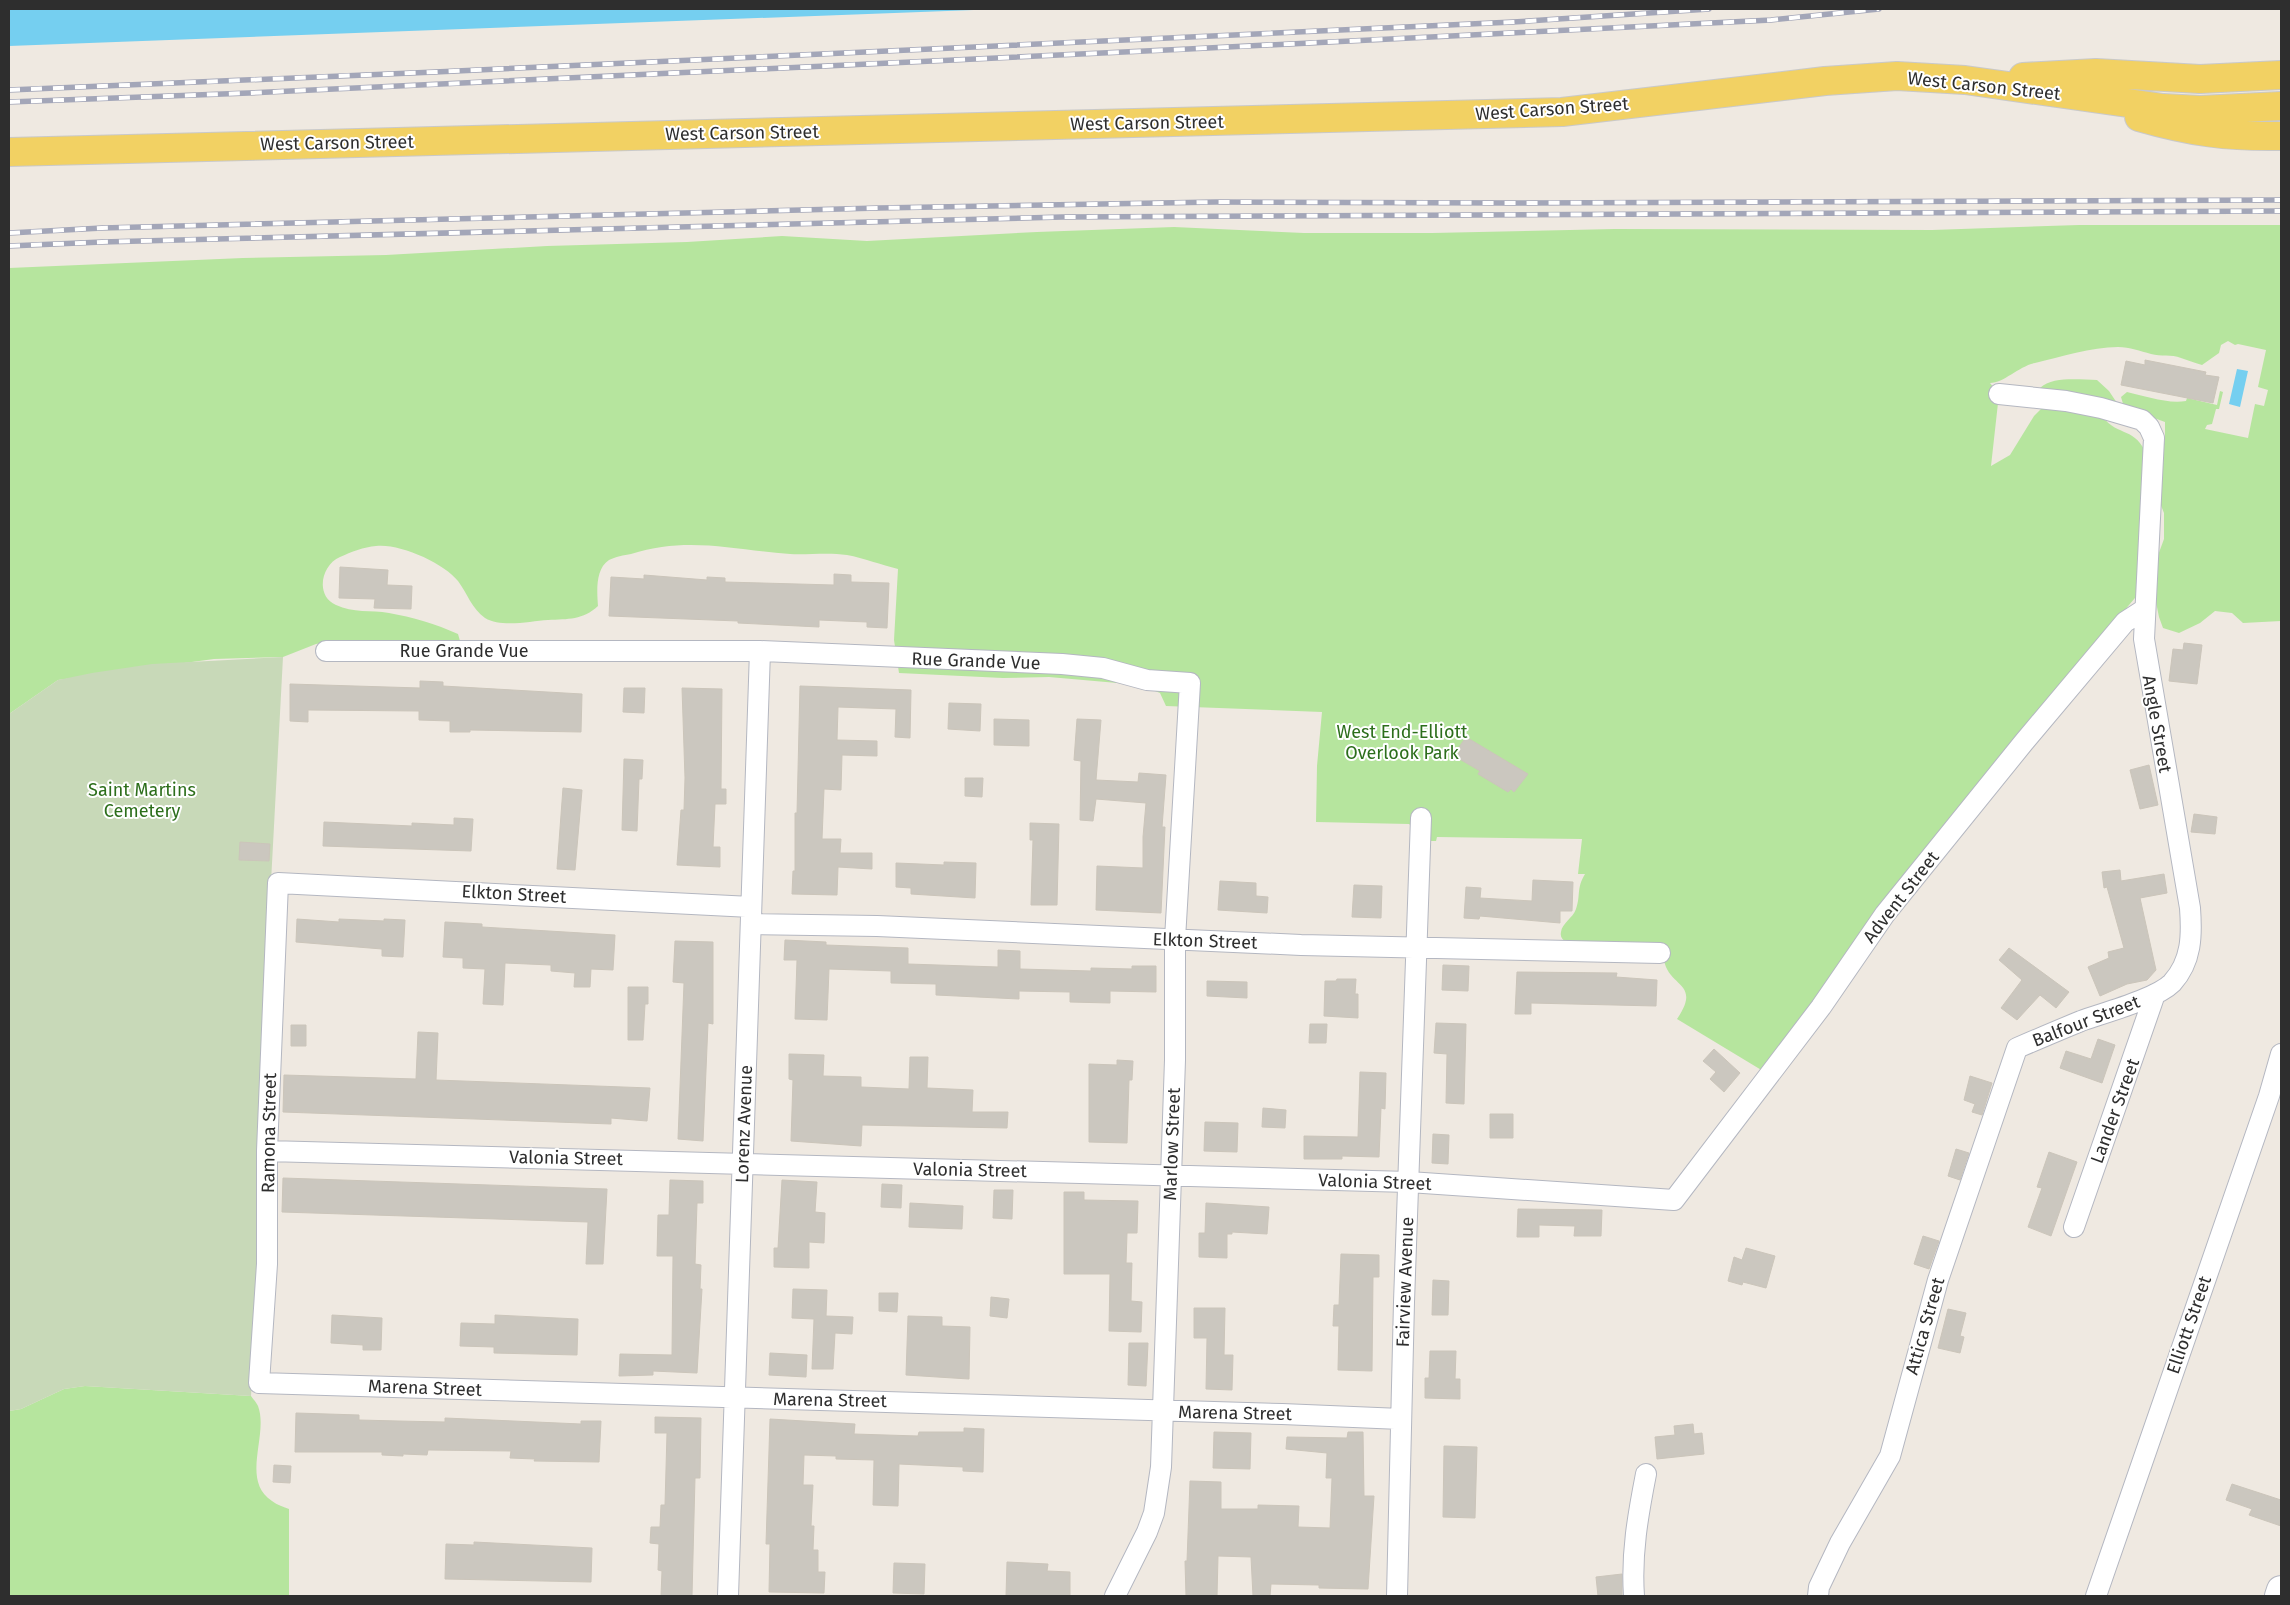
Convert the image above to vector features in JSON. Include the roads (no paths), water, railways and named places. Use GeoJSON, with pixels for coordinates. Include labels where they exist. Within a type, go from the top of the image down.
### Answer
{"type":"FeatureCollection","features":[{"type":"Feature","properties":{"kind":"main road"},"geometry":{"type":"LineString","coordinates":[[1966,80],[2096,73],[2200,79],[2281,75]]}},
{"type":"Feature","properties":{"kind":"main road","name":"West Carson Street"},"geometry":{"type":"LineString","coordinates":[[9,152],[1562,112],[1862,78],[1933,77],[1966,80],[2134,105],[2200,110],[2281,106]]}},
{"type":"Feature","properties":{"kind":"main road"},"geometry":{"type":"LineString","coordinates":[[2061,94],[2175,128],[2199,133],[2247,137],[2281,136]]}},
{"type":"Feature","properties":{"kind":"street","name":"Angle Street"},"geometry":{"type":"LineString","coordinates":[[1999,394],[2066,401],[2142,420],[2149,427],[2154,438],[2144,639],[2190,908],[2192,937],[2188,957],[2180,971],[2171,984],[2155,994]]}},
{"type":"Feature","properties":{"kind":"street","name":"Advent Street"},"geometry":{"type":"LineString","coordinates":[[1674,1200],[1821,1007],[1885,914],[2024,742],[2125,622],[2145,609]]}},
{"type":"Feature","properties":{"kind":"street","name":"Rue Grande Vue"},"geometry":{"type":"LineString","coordinates":[[326,651],[760,651],[1062,664],[1103,668],[1148,680],[1190,683]]}},
{"type":"Feature","properties":{"kind":"street","name":"Lorenz Avenue"},"geometry":{"type":"LineString","coordinates":[[728,1596],[760,651]]}},
{"type":"Feature","properties":{"kind":"street","name":"Marlow Street"},"geometry":{"type":"LineString","coordinates":[[1115,1596],[1147,1532],[1154,1513],[1161,1466],[1172,1174],[1175,939],[1190,683]]}},
{"type":"Feature","properties":{"kind":"street","name":"Fairview Avenue"},"geometry":{"type":"LineString","coordinates":[[1397,1596],[1421,818]]}},
{"type":"Feature","properties":{"kind":"street","name":"Elkton Street"},"geometry":{"type":"LineString","coordinates":[[278,882],[751,915],[877,926],[1418,948],[1660,953]]}},
{"type":"Feature","properties":{"kind":"street","name":"Ramona Street"},"geometry":{"type":"LineString","coordinates":[[259,1383],[267,1264],[267,1150],[278,882]]}},
{"type":"Feature","properties":{"kind":"street","name":"Balfour Street"},"geometry":{"type":"LineString","coordinates":[[2017,1048],[2155,994]]}},
{"type":"Feature","properties":{"kind":"street","name":"Lander Street"},"geometry":{"type":"LineString","coordinates":[[2074,1227],[2155,994]]}},
{"type":"Feature","properties":{"kind":"street","name":"Attica Street"},"geometry":{"type":"LineString","coordinates":[[1818,1596],[1819,1587],[1840,1543],[1890,1456],[1938,1280],[2017,1048]]}},
{"type":"Feature","properties":{"kind":"street","name":"Elliott Street"},"geometry":{"type":"LineString","coordinates":[[2096,1596],[2269,1096],[2281,1054]]}},
{"type":"Feature","properties":{"kind":"street","name":"Valonia Street"},"geometry":{"type":"LineString","coordinates":[[267,1150],[1409,1182],[1674,1200]]}},
{"type":"Feature","properties":{"kind":"street","name":"Marena Street"},"geometry":{"type":"LineString","coordinates":[[259,1383],[1401,1419]]}},
{"type":"Feature","properties":{"kind":"street"},"geometry":{"type":"LineString","coordinates":[[1634,1596],[1632,1574],[1634,1532],[1646,1474]]}},
{"type":"Feature","properties":{"kind":"street"},"geometry":{"type":"LineString","coordinates":[[2279,1596],[2281,1590]]}},
{"type":"Feature","properties":{"kind":"water"},"geometry":{"type":"Polygon","coordinates":[[[9,9],[1000,9],[9,46],[9,9]]]}},
{"type":"Feature","properties":{"kind":"water"},"geometry":{"type":"Polygon","coordinates":[[[2237,369],[2248,371],[2240,407],[2229,404],[2237,369]]]}},
{"type":"Feature","properties":{"kind":"railway"},"geometry":{"type":"LineString","coordinates":[[9,90],[1513,22],[1709,9]]}},
{"type":"Feature","properties":{"kind":"railway"},"geometry":{"type":"LineString","coordinates":[[9,102],[249,93],[1188,49],[1771,20],[1879,9]]}},
{"type":"Feature","properties":{"kind":"railway"},"geometry":{"type":"LineString","coordinates":[[9,233],[102,228],[879,208],[1216,202],[1513,203],[2281,200]]}},
{"type":"Feature","properties":{"kind":"railway"},"geometry":{"type":"LineString","coordinates":[[9,246],[1062,217],[2281,211]]}},
{"type":"Feature","properties":{"kind":"park label","name":"West End-Elliott Overlook Park"},"geometry":{"type":"Point","coordinates":[1402,742]}},
{"type":"Feature","properties":{"kind":"park label","name":"Saint Martins Cemetery"},"geometry":{"type":"Point","coordinates":[142,800]}}]}
